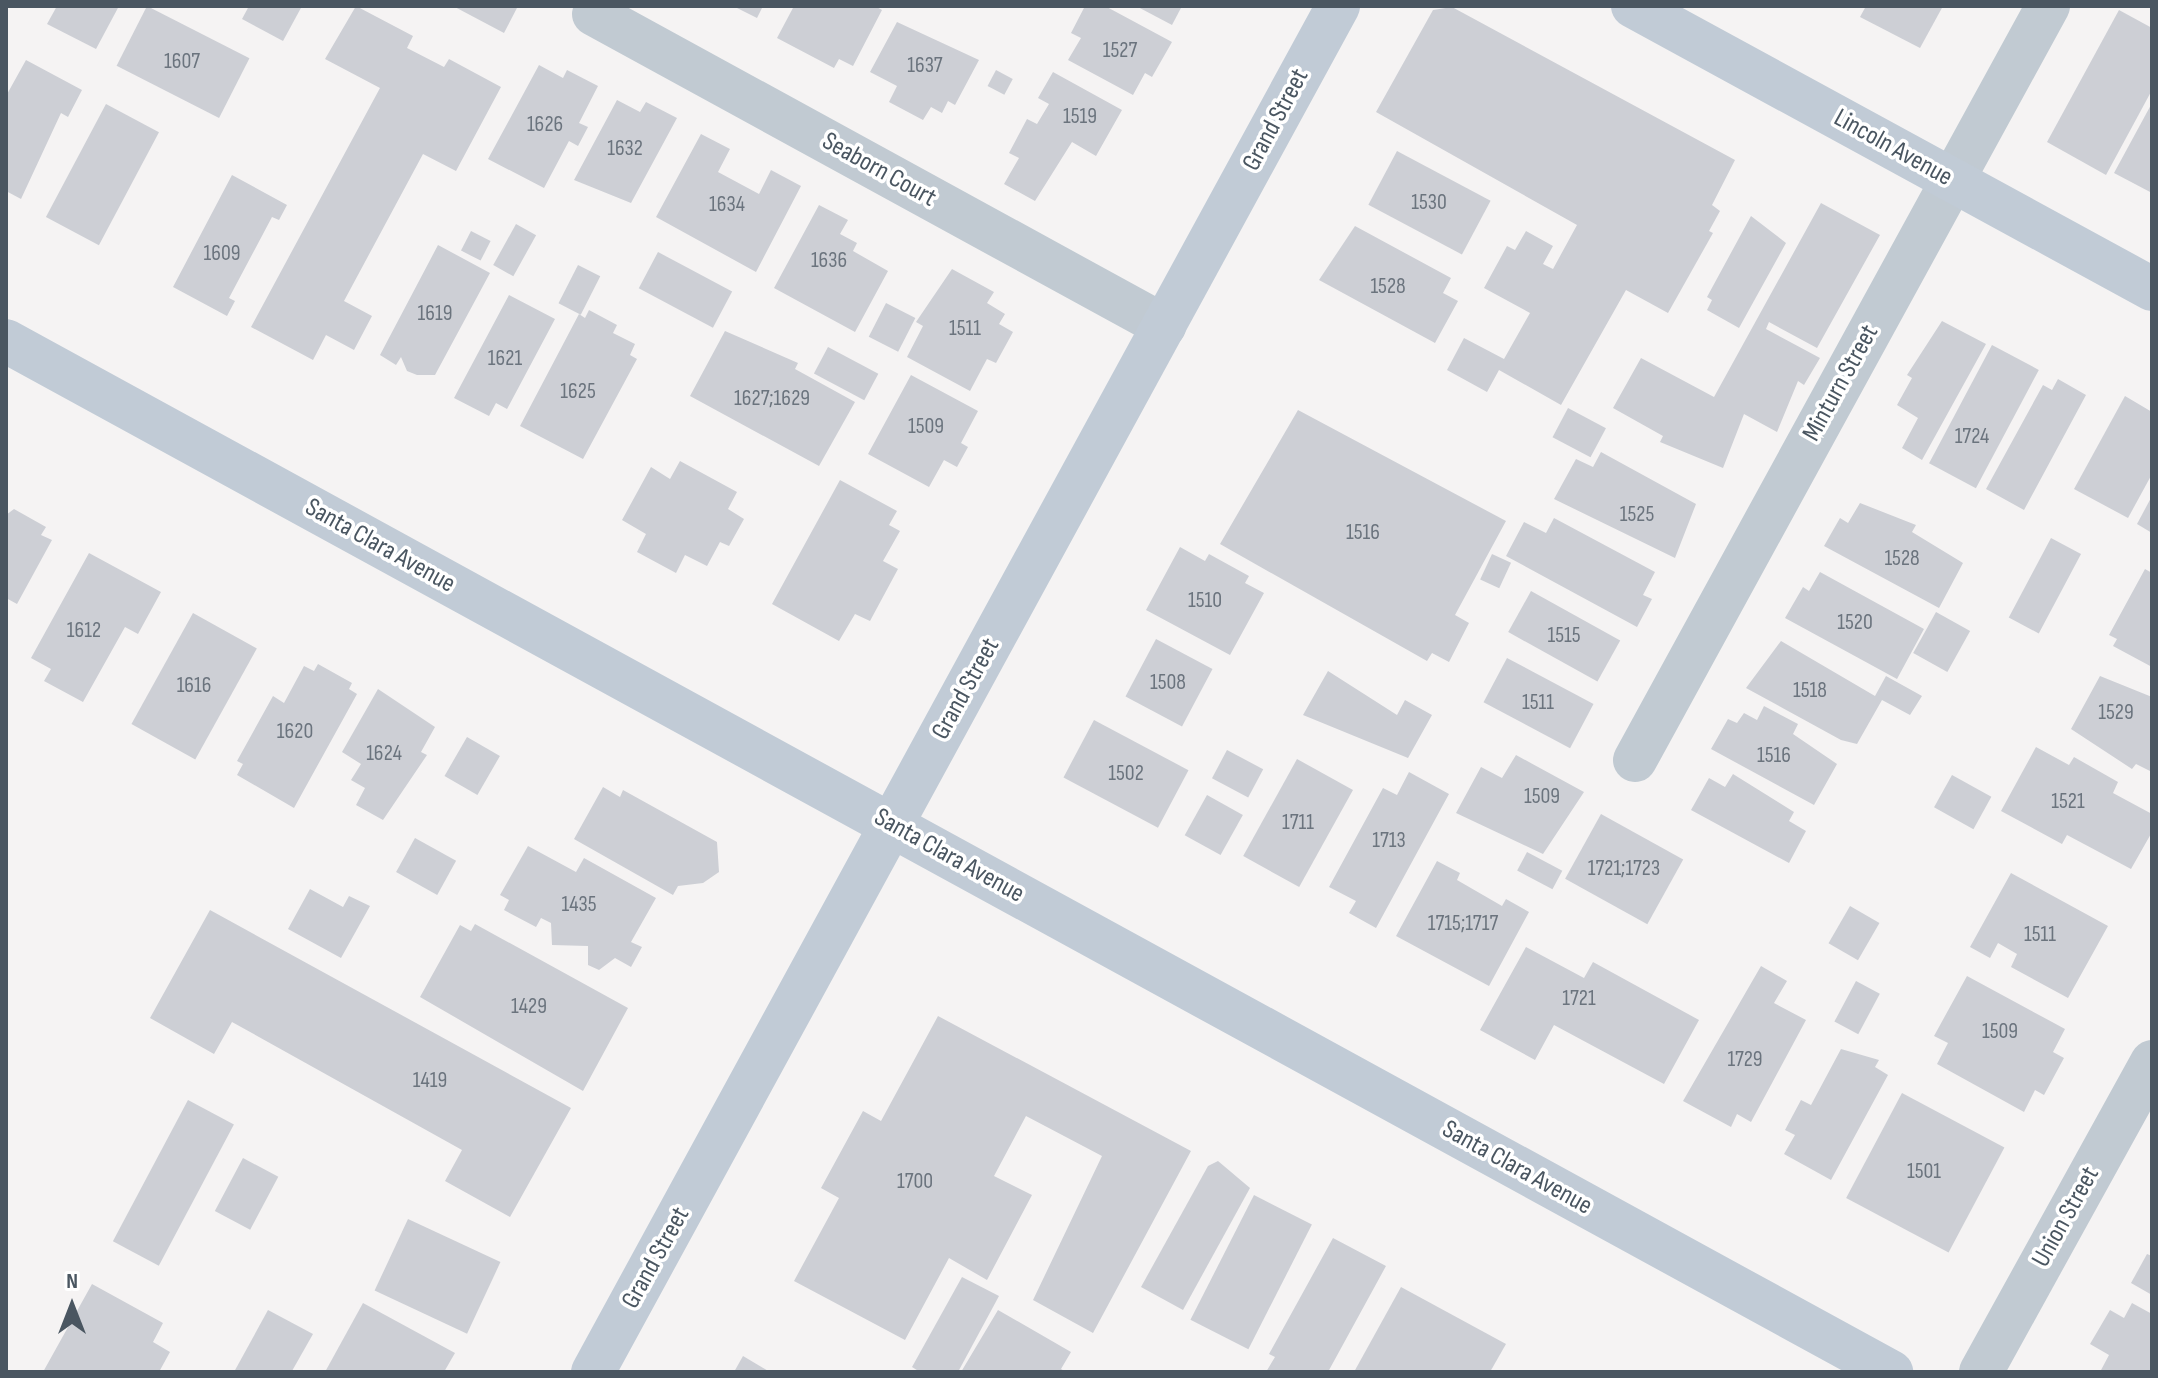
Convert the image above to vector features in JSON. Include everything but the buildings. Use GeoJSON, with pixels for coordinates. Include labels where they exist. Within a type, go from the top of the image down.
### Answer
{"type":"FeatureCollection","features":[{"type":"Feature","properties":{"kind":"street","name":"Grand Street"},"geometry":{"type":"LineString","coordinates":[[593,1372],[1338,6]]}},
{"type":"Feature","properties":{"kind":"street","name":"Lincoln Avenue"},"geometry":{"type":"LineString","coordinates":[[1633,6],[2152,289]]}},
{"type":"Feature","properties":{"kind":"street","name":"Minturn Street"},"geometry":{"type":"LineString","coordinates":[[1635,760],[2048,6]]}},
{"type":"Feature","properties":{"kind":"street","name":"Seaborn Court"},"geometry":{"type":"LineString","coordinates":[[594,14],[1164,326]]}},
{"type":"Feature","properties":{"kind":"street","name":"Santa Clara Avenue"},"geometry":{"type":"LineString","coordinates":[[6,341],[1891,1372]]}},
{"type":"Feature","properties":{"kind":"street","name":"Union Street"},"geometry":{"type":"LineString","coordinates":[[1981,1372],[2152,1062]]}}]}
